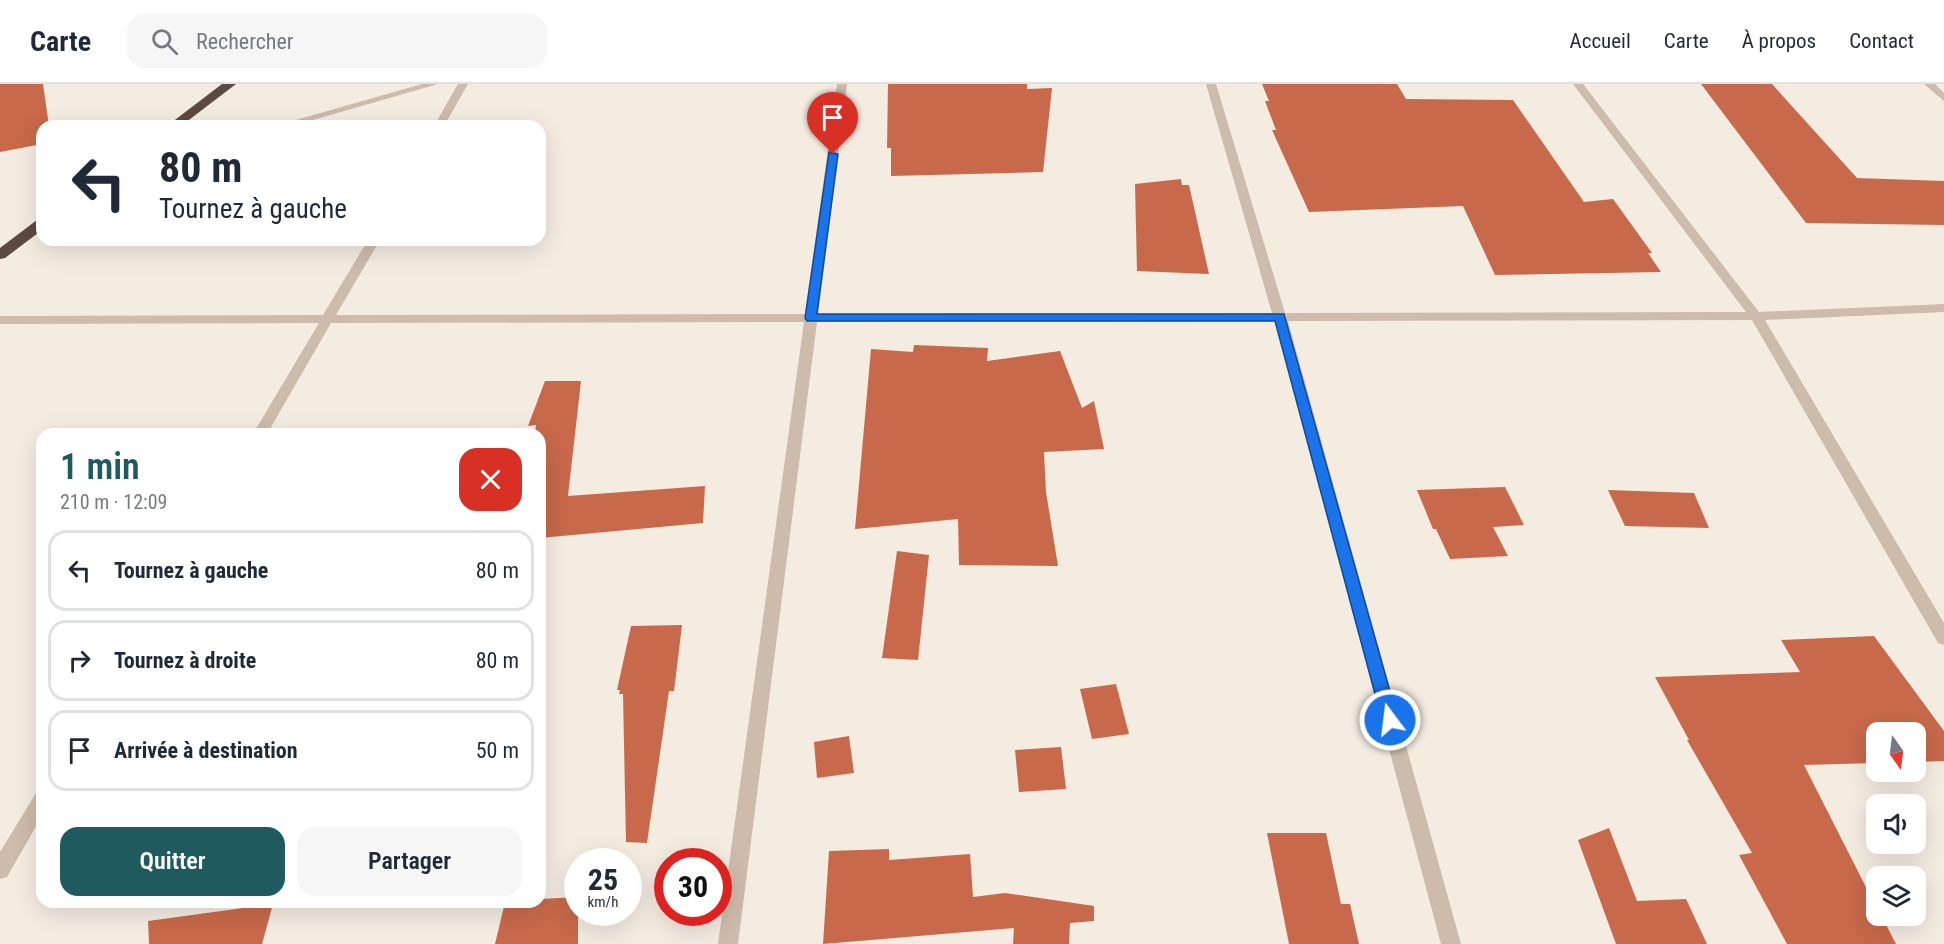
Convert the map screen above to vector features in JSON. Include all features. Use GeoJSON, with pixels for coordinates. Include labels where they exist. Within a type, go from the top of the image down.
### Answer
{"type":"FeatureCollection","features":[{"type":"Feature","properties":{"kind":"highway"},"geometry":{"type":"LineString","coordinates":[[181,120],[230,84]]}},
{"type":"Feature","properties":{"kind":"highway"},"geometry":{"type":"LineString","coordinates":[[0,255],[36,228]]}},
{"type":"Feature","properties":{"kind":"street"},"geometry":{"type":"LineString","coordinates":[[302,120],[433,84]]}},
{"type":"Feature","properties":{"kind":"street"},"geometry":{"type":"LineString","coordinates":[[442,120],[463,84]]}},
{"type":"Feature","properties":{"kind":"street"},"geometry":{"type":"LineString","coordinates":[[728,944],[842,84]]}},
{"type":"Feature","properties":{"kind":"street"},"geometry":{"type":"LineString","coordinates":[[1211,84],[1280,317],[1452,944]]}},
{"type":"Feature","properties":{"kind":"street"},"geometry":{"type":"LineString","coordinates":[[1578,84],[1755,316],[1944,638]]}},
{"type":"Feature","properties":{"kind":"street"},"geometry":{"type":"LineString","coordinates":[[1929,84],[1944,98]]}},
{"type":"Feature","properties":{"kind":"street"},"geometry":{"type":"LineString","coordinates":[[264,428],[371,246]]}},
{"type":"Feature","properties":{"kind":"street"},"geometry":{"type":"LineString","coordinates":[[0,320],[1755,316],[1944,308]]}},
{"type":"Feature","properties":{"kind":"street"},"geometry":{"type":"LineString","coordinates":[[0,870],[36,809]]}},
{"type":"Feature","properties":{"kind":"building"},"geometry":{"type":"Polygon","coordinates":[[[0,84],[43,84],[48,120],[36,120],[36,145],[0,152],[0,84]]]}},
{"type":"Feature","properties":{"kind":"building"},"geometry":{"type":"Polygon","coordinates":[[[888,84],[1027,84],[1027,89],[1052,88],[1043,172],[891,176],[891,148],[887,148],[888,84]]]}},
{"type":"Feature","properties":{"kind":"building"},"geometry":{"type":"Polygon","coordinates":[[[1262,84],[1397,84],[1406,99],[1513,100],[1584,202],[1613,199],[1652,253],[1648,253],[1661,272],[1495,275],[1463,206],[1309,212],[1272,130],[1276,130],[1265,101],[1269,101],[1262,84]]]}},
{"type":"Feature","properties":{"kind":"building"},"geometry":{"type":"Polygon","coordinates":[[[1701,84],[1772,84],[1857,178],[1944,181],[1944,225],[1806,223],[1701,84]]]}},
{"type":"Feature","properties":{"kind":"building"},"geometry":{"type":"Polygon","coordinates":[[[1181,179],[1182,185],[1189,185],[1209,274],[1137,271],[1135,184],[1181,179]]]}},
{"type":"Feature","properties":{"kind":"building"},"geometry":{"type":"Polygon","coordinates":[[[914,345],[988,348],[987,361],[1060,351],[1082,408],[1094,401],[1104,449],[1044,452],[1046,492],[1058,566],[959,565],[958,519],[855,529],[871,349],[913,352],[914,345]]]}},
{"type":"Feature","properties":{"kind":"building"},"geometry":{"type":"Polygon","coordinates":[[[545,381],[581,381],[568,496],[705,486],[703,523],[546,537],[546,428],[536,428],[536,425],[528,426],[545,381]]]}},
{"type":"Feature","properties":{"kind":"building"},"geometry":{"type":"Polygon","coordinates":[[[1505,487],[1524,525],[1493,527],[1508,556],[1450,559],[1436,529],[1433,529],[1417,490],[1505,487]]]}},
{"type":"Feature","properties":{"kind":"building"},"geometry":{"type":"Polygon","coordinates":[[[1608,490],[1694,493],[1709,528],[1625,526],[1608,490]]]}},
{"type":"Feature","properties":{"kind":"building"},"geometry":{"type":"Polygon","coordinates":[[[897,551],[929,555],[918,660],[882,658],[897,551]]]}},
{"type":"Feature","properties":{"kind":"building"},"geometry":{"type":"Polygon","coordinates":[[[682,625],[674,691],[669,691],[647,843],[626,842],[623,694],[619,694],[620,690],[617,690],[631,626],[682,625]]]}},
{"type":"Feature","properties":{"kind":"building"},"geometry":{"type":"Polygon","coordinates":[[[1874,636],[1944,731],[1944,761],[1926,762],[1926,722],[1866,722],[1866,763],[1804,765],[1866,887],[1866,926],[1887,926],[1896,944],[1787,944],[1739,855],[1752,853],[1687,740],[1689,740],[1655,677],[1800,672],[1781,640],[1874,636]]]}},
{"type":"Feature","properties":{"kind":"building"},"geometry":{"type":"Polygon","coordinates":[[[1116,684],[1129,734],[1092,739],[1080,689],[1116,684]]]}},
{"type":"Feature","properties":{"kind":"building"},"geometry":{"type":"Polygon","coordinates":[[[849,736],[854,773],[817,778],[814,742],[849,736]]]}},
{"type":"Feature","properties":{"kind":"building"},"geometry":{"type":"Polygon","coordinates":[[[1061,747],[1066,789],[1019,792],[1015,750],[1061,747]]]}},
{"type":"Feature","properties":{"kind":"building"},"geometry":{"type":"Polygon","coordinates":[[[1609,828],[1637,901],[1686,899],[1707,944],[1616,944],[1578,840],[1609,828]]]}},
{"type":"Feature","properties":{"kind":"building"},"geometry":{"type":"Polygon","coordinates":[[[1267,833],[1326,833],[1341,904],[1350,904],[1359,944],[1289,944],[1267,833]]]}},
{"type":"Feature","properties":{"kind":"building"},"geometry":{"type":"Polygon","coordinates":[[[889,849],[889,860],[970,854],[973,897],[1005,893],[1094,906],[1094,921],[1070,923],[1069,944],[1013,944],[1014,928],[823,944],[829,851],[889,849]]]}},
{"type":"Feature","properties":{"kind":"building"},"geometry":{"type":"Polygon","coordinates":[[[564,898],[564,926],[578,926],[578,944],[495,944],[504,908],[546,908],[546,899],[564,898]]]}},
{"type":"Feature","properties":{"kind":"building"},"geometry":{"type":"Polygon","coordinates":[[[244,908],[272,908],[262,944],[149,944],[148,921],[244,908]]]}},
{"type":"Feature","properties":{"kind":"route"},"geometry":{"type":"LineString","coordinates":[[833,154],[811,318],[1280,317],[1390,720]]}}]}
